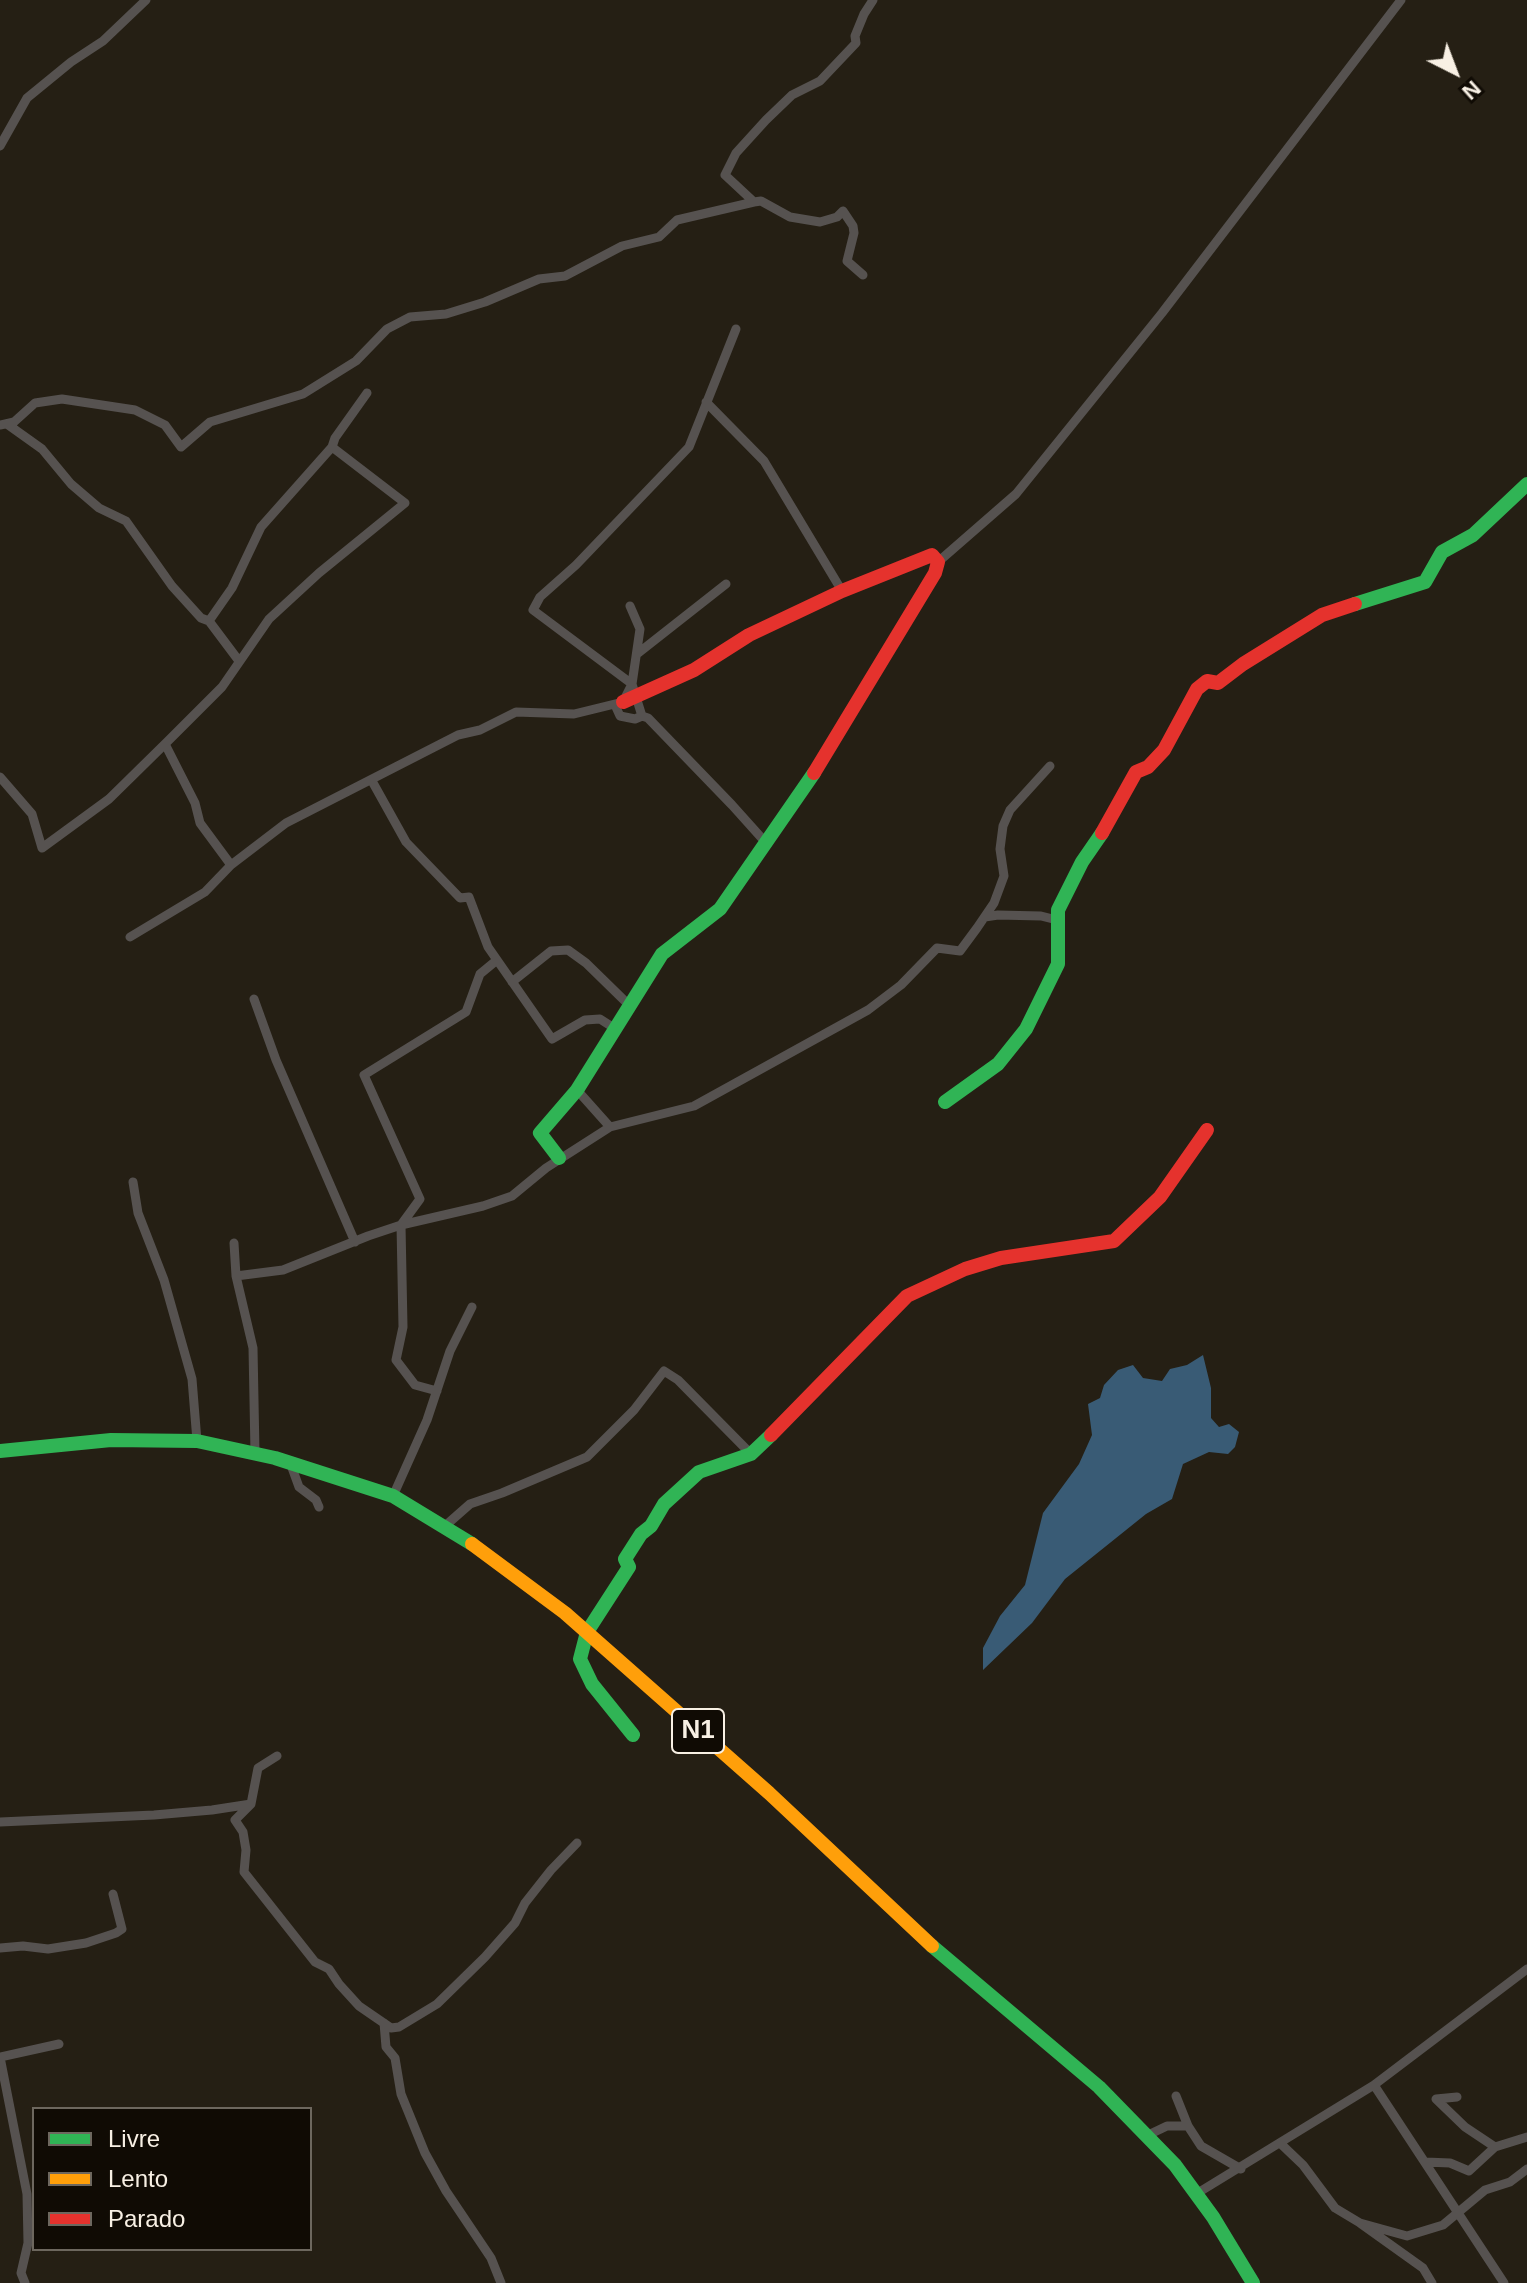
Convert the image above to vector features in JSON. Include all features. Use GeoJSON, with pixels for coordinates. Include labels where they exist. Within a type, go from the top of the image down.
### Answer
{"type":"FeatureCollection","features":[{"type":"Feature","properties":{"kind":"main road"},"geometry":{"type":"LineString","coordinates":[[945,1102],[998,1064],[1026,1029],[1058,964],[1058,910],[1082,862],[1112,818],[1136,772],[1148,767],[1164,750],[1197,689],[1207,681],[1218,683],[1322,615],[1425,582],[1442,552],[1473,535],[1527,484]]}},
{"type":"Feature","properties":{"kind":"main road"},"geometry":{"type":"LineString","coordinates":[[559,1158],[540,1133],[577,1090],[662,954],[720,909],[767,844],[811,778],[935,573],[938,562],[932,555],[842,591],[749,635],[694,670],[626,697]]}},
{"type":"Feature","properties":{"kind":"main road"},"geometry":{"type":"LineString","coordinates":[[633,1735],[592,1684],[580,1659],[587,1632],[629,1567],[625,1559],[664,1504],[699,1472],[751,1454],[907,1296],[965,1269],[1001,1258],[1114,1241],[1160,1197],[1207,1130]]}},
{"type":"Feature","properties":{"kind":"main road","name":"N1"},"geometry":{"type":"LineString","coordinates":[[0,1451],[111,1440],[197,1441],[291,1463],[393,1496],[445,1526],[484,1552],[587,1632],[780,1803],[948,1961],[1099,2087],[1175,2165],[1213,2217],[1253,2283]]}},
{"type":"Feature","properties":{"kind":"street"},"geometry":{"type":"LineString","coordinates":[[0,146],[27,98],[103,41],[146,0]]}},
{"type":"Feature","properties":{"kind":"street"},"geometry":{"type":"LineString","coordinates":[[754,202],[725,175],[726,168],[766,120],[792,95],[820,81],[856,43],[855,36],[873,0]]}},
{"type":"Feature","properties":{"kind":"street"},"geometry":{"type":"LineString","coordinates":[[938,562],[1016,494],[1162,313],[1401,0]]}},
{"type":"Feature","properties":{"kind":"street"},"geometry":{"type":"LineString","coordinates":[[4,424],[14,422],[35,403],[62,399],[135,410],[165,425],[181,447],[210,422],[303,394],[356,361],[387,329],[410,317],[446,314],[485,302],[539,279],[565,276],[622,246],[659,237],[677,220],[754,202],[761,201],[790,217],[807,222],[837,217],[843,211],[854,233],[847,261],[863,275]]}},
{"type":"Feature","properties":{"kind":"street"},"geometry":{"type":"LineString","coordinates":[[736,329],[689,447],[576,565],[540,597],[533,610],[626,697],[642,716],[648,718],[767,844]]}},
{"type":"Feature","properties":{"kind":"street"},"geometry":{"type":"LineString","coordinates":[[209,621],[232,588],[261,527],[332,447],[367,393]]}},
{"type":"Feature","properties":{"kind":"street"},"geometry":{"type":"LineString","coordinates":[[706,402],[764,461],[842,591]]}},
{"type":"Feature","properties":{"kind":"street"},"geometry":{"type":"LineString","coordinates":[[4,424],[42,449],[71,484],[99,508],[126,521],[172,586],[201,618],[209,621],[239,661]]}},
{"type":"Feature","properties":{"kind":"street"},"geometry":{"type":"LineString","coordinates":[[0,777],[32,814],[42,848],[109,799],[165,744],[222,687],[269,619],[319,573],[405,503],[332,447]]}},
{"type":"Feature","properties":{"kind":"street"},"geometry":{"type":"LineString","coordinates":[[637,654],[726,584]]}},
{"type":"Feature","properties":{"kind":"street"},"geometry":{"type":"LineString","coordinates":[[630,606],[640,629],[637,654],[620,716],[635,719],[642,716]]}},
{"type":"Feature","properties":{"kind":"street"},"geometry":{"type":"LineString","coordinates":[[130,937],[205,892],[231,865],[286,823],[458,735],[480,730],[516,712],[574,714],[626,697]]}},
{"type":"Feature","properties":{"kind":"street"},"geometry":{"type":"LineString","coordinates":[[165,744],[195,803],[200,823],[231,865]]}},
{"type":"Feature","properties":{"kind":"street"},"geometry":{"type":"LineString","coordinates":[[236,1276],[283,1270],[401,1225],[512,1196],[559,1158],[610,1127],[694,1106],[868,1010],[901,985],[937,948],[960,951],[994,903],[1004,876],[1000,849],[1003,826],[1010,810],[1050,766]]}},
{"type":"Feature","properties":{"kind":"street"},"geometry":{"type":"LineString","coordinates":[[372,781],[406,842],[460,898],[469,897],[488,947],[552,1039],[585,1020],[600,1019],[614,1028]]}},
{"type":"Feature","properties":{"kind":"street"},"geometry":{"type":"LineString","coordinates":[[985,917],[1012,915],[1057,920]]}},
{"type":"Feature","properties":{"kind":"street"},"geometry":{"type":"LineString","coordinates":[[512,982],[551,951],[568,950],[586,963],[630,1006]]}},
{"type":"Feature","properties":{"kind":"street"},"geometry":{"type":"LineString","coordinates":[[437,1391],[415,1385],[396,1360],[403,1327],[401,1225],[420,1199],[364,1075],[466,1012],[480,974],[497,960]]}},
{"type":"Feature","properties":{"kind":"street"},"geometry":{"type":"LineString","coordinates":[[254,999],[282,1074],[355,1242]]}},
{"type":"Feature","properties":{"kind":"street"},"geometry":{"type":"LineString","coordinates":[[577,1090],[610,1127]]}},
{"type":"Feature","properties":{"kind":"street"},"geometry":{"type":"LineString","coordinates":[[133,1182],[138,1213],[164,1280],[192,1379],[197,1441]]}},
{"type":"Feature","properties":{"kind":"street"},"geometry":{"type":"LineString","coordinates":[[234,1243],[236,1276],[253,1348],[255,1453]]}},
{"type":"Feature","properties":{"kind":"street"},"geometry":{"type":"LineString","coordinates":[[393,1496],[427,1420],[450,1351],[472,1307]]}},
{"type":"Feature","properties":{"kind":"street"},"geometry":{"type":"LineString","coordinates":[[445,1526],[470,1504],[587,1457],[634,1410],[664,1371],[678,1380],[751,1454]]}},
{"type":"Feature","properties":{"kind":"street"},"geometry":{"type":"LineString","coordinates":[[291,1463],[299,1487],[316,1500],[319,1507]]}},
{"type":"Feature","properties":{"kind":"street"},"geometry":{"type":"LineString","coordinates":[[277,1756],[258,1768],[251,1804],[235,1820],[243,1832],[246,1850],[244,1872],[315,1962],[329,1969],[359,2006],[391,2028],[399,2027],[437,2004],[495,1946],[515,1923],[525,1903],[551,1870],[577,1843]]}},
{"type":"Feature","properties":{"kind":"street"},"geometry":{"type":"LineString","coordinates":[[0,1822],[154,1815],[251,1804]]}},
{"type":"Feature","properties":{"kind":"street"},"geometry":{"type":"LineString","coordinates":[[0,1948],[23,1946],[48,1949],[86,1943],[116,1933],[122,1929],[113,1894]]}},
{"type":"Feature","properties":{"kind":"street"},"geometry":{"type":"LineString","coordinates":[[1196,2194],[1374,2085],[1527,1969]]}},
{"type":"Feature","properties":{"kind":"street"},"geometry":{"type":"LineString","coordinates":[[384,2023],[386,2047],[395,2058],[401,2094],[425,2153],[446,2191],[491,2258],[501,2283]]}},
{"type":"Feature","properties":{"kind":"street"},"geometry":{"type":"LineString","coordinates":[[25,2283],[21,2273],[28,2243],[27,2194],[0,2057],[59,2044]]}},
{"type":"Feature","properties":{"kind":"street"},"geometry":{"type":"LineString","coordinates":[[1374,2085],[1504,2283]]}},
{"type":"Feature","properties":{"kind":"street"},"geometry":{"type":"LineString","coordinates":[[1176,2096],[1188,2126],[1201,2146],[1241,2169]]}},
{"type":"Feature","properties":{"kind":"street"},"geometry":{"type":"LineString","coordinates":[[1457,2097],[1436,2099],[1465,2127],[1495,2147]]}},
{"type":"Feature","properties":{"kind":"street"},"geometry":{"type":"LineString","coordinates":[[1146,2136],[1167,2126],[1188,2126]]}},
{"type":"Feature","properties":{"kind":"street"},"geometry":{"type":"LineString","coordinates":[[1426,2162],[1450,2163],[1469,2171],[1495,2147],[1527,2137]]}},
{"type":"Feature","properties":{"kind":"street"},"geometry":{"type":"LineString","coordinates":[[1281,2144],[1303,2165],[1335,2208],[1423,2268],[1432,2283]]}},
{"type":"Feature","properties":{"kind":"street"},"geometry":{"type":"LineString","coordinates":[[1360,2223],[1407,2236],[1443,2225],[1485,2190],[1510,2182],[1527,2169]]}},
{"type":"Feature","properties":{"kind":"water"},"geometry":{"type":"Polygon","coordinates":[[[1203,1355],[1211,1388],[1211,1418],[1219,1427],[1229,1424],[1239,1432],[1235,1447],[1228,1454],[1209,1452],[1183,1464],[1172,1499],[1146,1514],[1065,1579],[1032,1623],[983,1670],[983,1648],[1000,1616],[1025,1585],[1043,1513],[1079,1464],[1092,1435],[1088,1404],[1100,1398],[1104,1385],[1118,1370],[1133,1365],[1143,1378],[1162,1381],[1170,1369],[1187,1365],[1203,1355]]]}},
{"type":"Feature","properties":{"kind":"traffic: fast"},"geometry":{"type":"LineString","coordinates":[[1355,604],[1425,582],[1442,552],[1473,535],[1527,484]]}},
{"type":"Feature","properties":{"kind":"traffic: fast"},"geometry":{"type":"LineString","coordinates":[[559,1158],[540,1133],[577,1090],[662,954],[720,909],[814,773]]}},
{"type":"Feature","properties":{"kind":"traffic: fast"},"geometry":{"type":"LineString","coordinates":[[945,1102],[998,1064],[1026,1029],[1058,964],[1058,910],[1082,862],[1102,833]]}},
{"type":"Feature","properties":{"kind":"traffic: fast"},"geometry":{"type":"LineString","coordinates":[[633,1735],[592,1684],[580,1659],[587,1632],[629,1567],[625,1559],[664,1504],[699,1472],[751,1454],[771,1435]]}},
{"type":"Feature","properties":{"kind":"traffic: fast"},"geometry":{"type":"LineString","coordinates":[[0,1451],[111,1440],[197,1441],[275,1458],[393,1496],[472,1544]]}},
{"type":"Feature","properties":{"kind":"traffic: fast"},"geometry":{"type":"LineString","coordinates":[[932,1946],[1099,2087],[1175,2165],[1213,2217],[1253,2283]]}},
{"type":"Feature","properties":{"kind":"traffic: slow"},"geometry":{"type":"LineString","coordinates":[[472,1544],[565,1613],[769,1793],[932,1946]]}},
{"type":"Feature","properties":{"kind":"traffic: jam"},"geometry":{"type":"LineString","coordinates":[[623,702],[694,670],[749,635],[842,591],[932,555],[938,562],[935,573],[814,773]]}},
{"type":"Feature","properties":{"kind":"traffic: jam"},"geometry":{"type":"LineString","coordinates":[[1102,833],[1136,772],[1148,767],[1164,750],[1197,689],[1207,681],[1218,683],[1322,615],[1355,604]]}},
{"type":"Feature","properties":{"kind":"traffic: jam"},"geometry":{"type":"LineString","coordinates":[[771,1435],[907,1296],[965,1269],[1001,1258],[1114,1241],[1160,1197],[1207,1130]]}}]}
